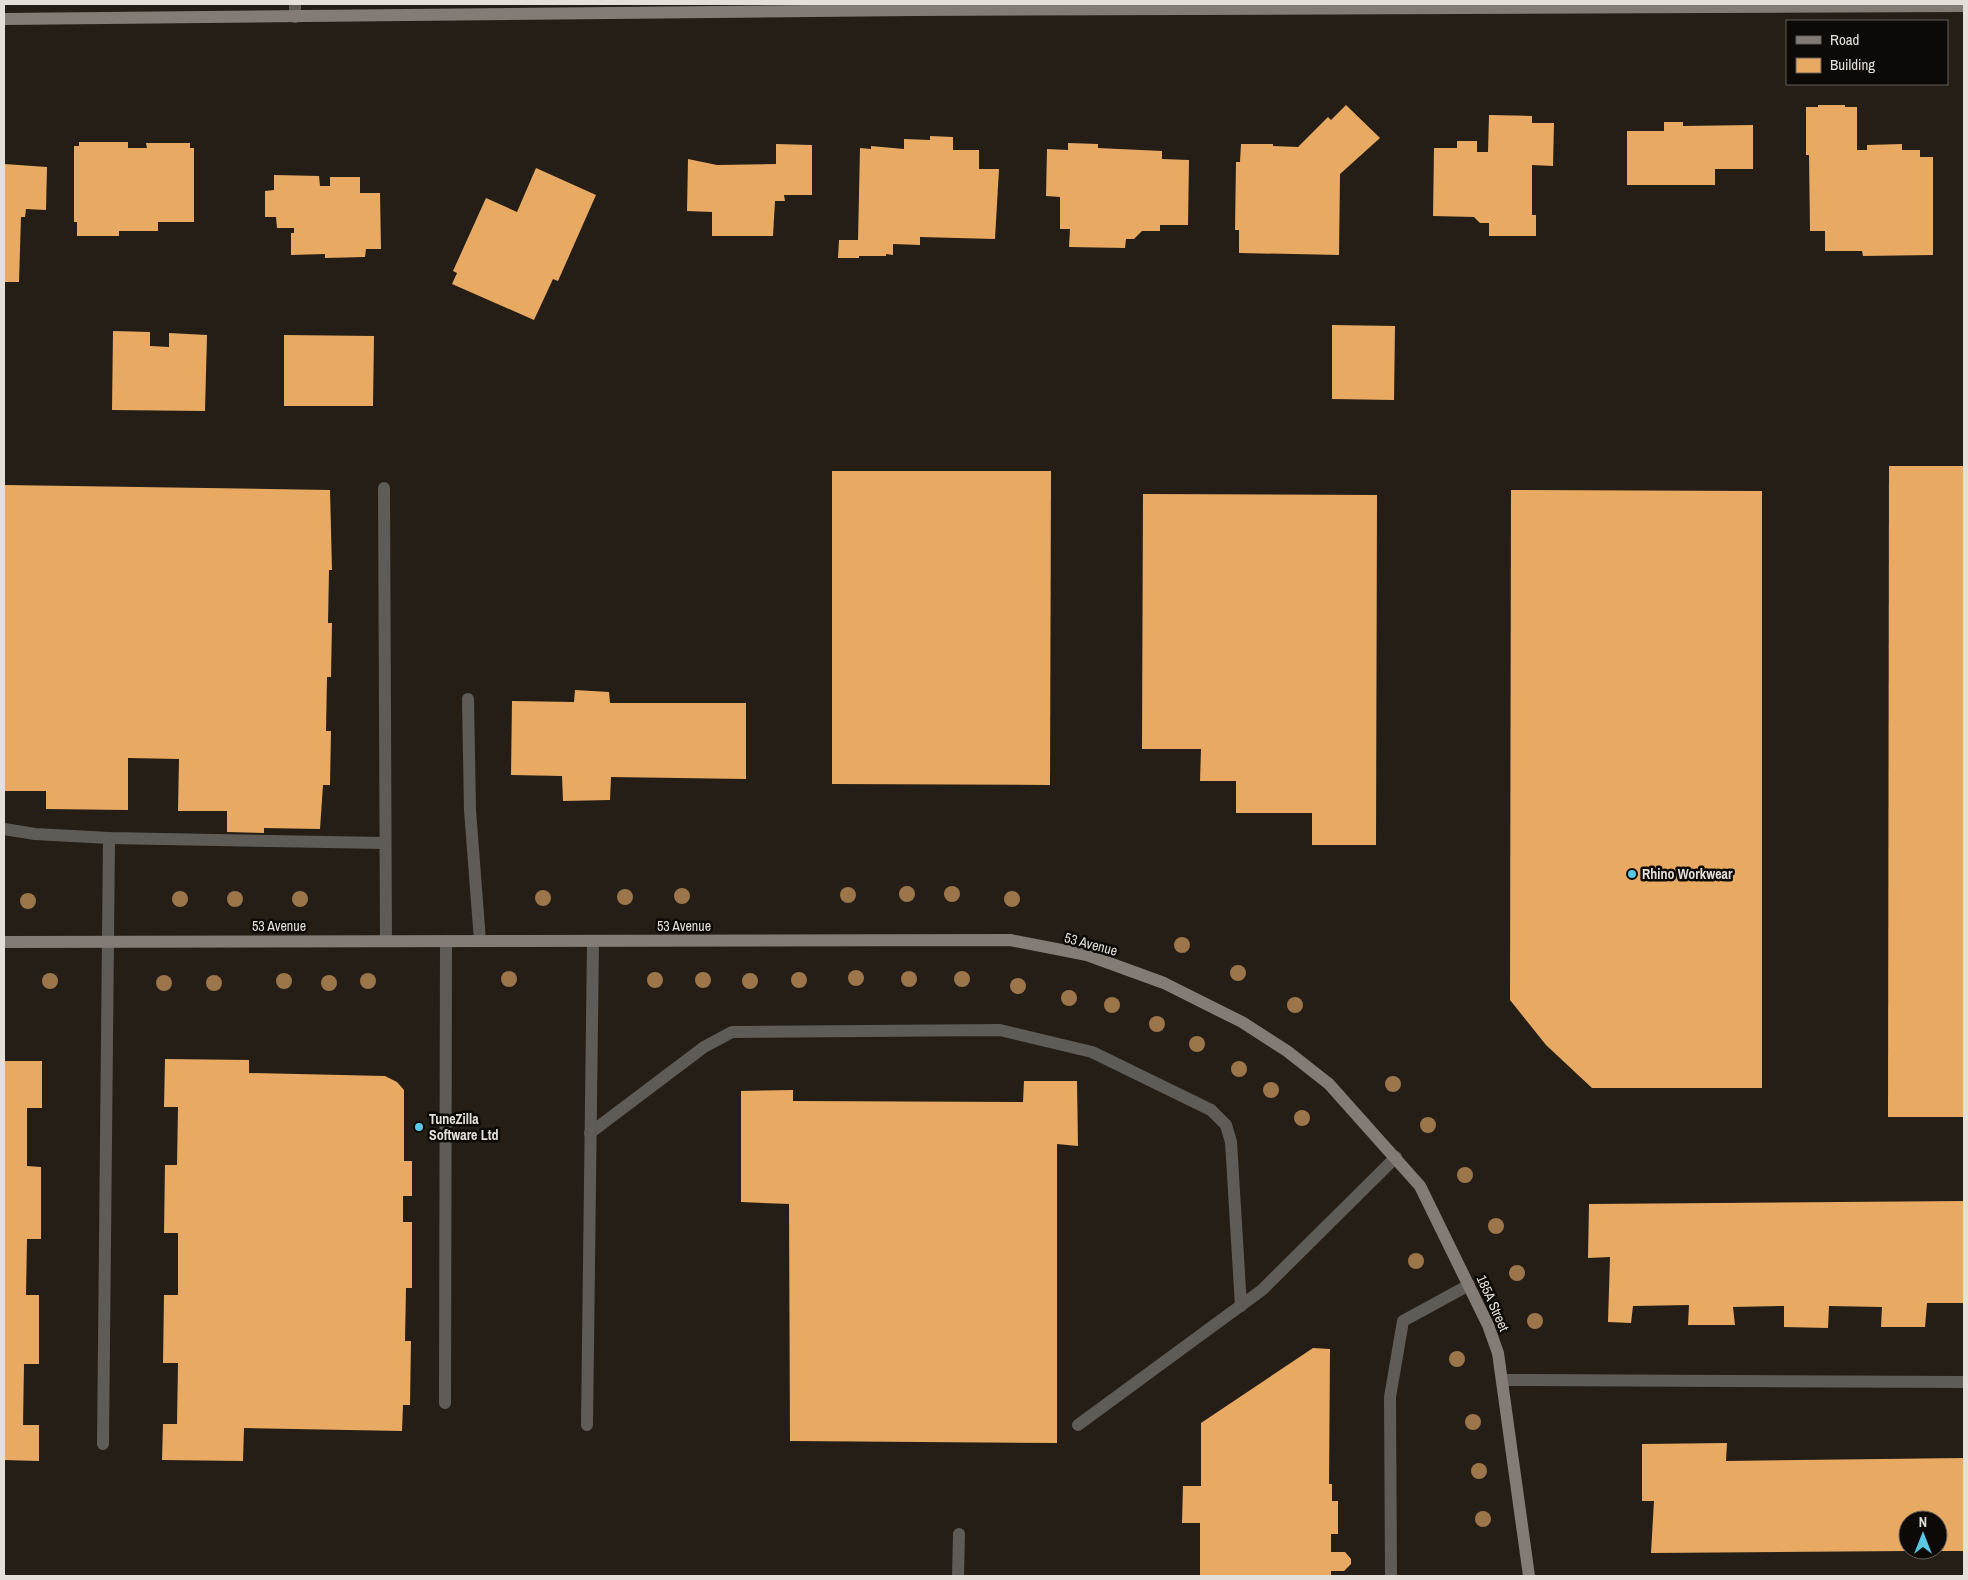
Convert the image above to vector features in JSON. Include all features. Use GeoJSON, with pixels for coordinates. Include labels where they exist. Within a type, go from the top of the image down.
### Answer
{"type":"FeatureCollection","features":[{"type":"Feature","properties":{"kind":"street"},"geometry":{"type":"LineString","coordinates":[[4,19],[295,10],[915,7],[1964,6]]}},
{"type":"Feature","properties":{"kind":"street","name":"53 Avenue"},"geometry":{"type":"LineString","coordinates":[[4,942],[1010,940],[1087,955],[1164,983],[1242,1022],[1287,1050],[1329,1084]]}},
{"type":"Feature","properties":{"kind":"street","name":"185A Street"},"geometry":{"type":"LineString","coordinates":[[1329,1084],[1420,1186],[1488,1325],[1498,1353],[1529,1576]]}},
{"type":"Feature","properties":{"kind":"lane"},"geometry":{"type":"LineString","coordinates":[[384,488],[384,843],[386,941]]}},
{"type":"Feature","properties":{"kind":"lane"},"geometry":{"type":"LineString","coordinates":[[468,699],[470,810],[480,941]]}},
{"type":"Feature","properties":{"kind":"lane"},"geometry":{"type":"LineString","coordinates":[[4,829],[35,834],[109,838],[384,843]]}},
{"type":"Feature","properties":{"kind":"lane"},"geometry":{"type":"LineString","coordinates":[[103,1444],[109,838]]}},
{"type":"Feature","properties":{"kind":"lane"},"geometry":{"type":"LineString","coordinates":[[444,1403],[446,941]]}},
{"type":"Feature","properties":{"kind":"lane"},"geometry":{"type":"LineString","coordinates":[[586,1425],[593,941]]}},
{"type":"Feature","properties":{"kind":"lane"},"geometry":{"type":"LineString","coordinates":[[590,1133],[704,1047],[732,1032],[1000,1030],[1092,1052],[1212,1110],[1226,1125],[1231,1142],[1241,1306]]}},
{"type":"Feature","properties":{"kind":"lane"},"geometry":{"type":"LineString","coordinates":[[1078,1425],[1262,1290],[1396,1157]]}},
{"type":"Feature","properties":{"kind":"lane"},"geometry":{"type":"LineString","coordinates":[[1391,1576],[1390,1397],[1403,1321],[1468,1285]]}},
{"type":"Feature","properties":{"kind":"lane"},"geometry":{"type":"LineString","coordinates":[[1502,1380],[1964,1382]]}},
{"type":"Feature","properties":{"kind":"lane"},"geometry":{"type":"LineString","coordinates":[[958,1576],[959,1534]]}},
{"type":"Feature","properties":{"kind":"building"},"geometry":{"type":"Polygon","coordinates":[[[1346,105],[1380,138],[1340,174],[1339,255],[1239,253],[1239,230],[1235,230],[1236,162],[1240,162],[1241,144],[1273,144],[1273,146],[1298,147],[1328,117],[1331,120],[1346,105]]]}},
{"type":"Feature","properties":{"kind":"building"},"geometry":{"type":"Polygon","coordinates":[[[1818,105],[1857,107],[1857,150],[1867,150],[1867,145],[1902,144],[1902,150],[1920,150],[1920,157],[1933,157],[1933,255],[1863,256],[1862,251],[1825,251],[1825,231],[1810,231],[1809,155],[1806,155],[1806,107],[1818,107],[1818,105]]]}},
{"type":"Feature","properties":{"kind":"building"},"geometry":{"type":"Polygon","coordinates":[[[1489,115],[1532,116],[1532,123],[1554,123],[1553,166],[1532,165],[1532,215],[1536,215],[1536,236],[1489,236],[1489,223],[1480,223],[1474,217],[1433,216],[1434,148],[1457,148],[1457,141],[1477,141],[1477,152],[1488,152],[1489,115]]]}},
{"type":"Feature","properties":{"kind":"building"},"geometry":{"type":"Polygon","coordinates":[[[1664,122],[1683,122],[1683,126],[1753,125],[1753,169],[1715,169],[1715,185],[1627,185],[1627,131],[1664,131],[1664,122]]]}},
{"type":"Feature","properties":{"kind":"building"},"geometry":{"type":"Polygon","coordinates":[[[930,136],[953,137],[953,150],[979,150],[979,169],[999,169],[995,239],[920,237],[920,245],[893,244],[893,255],[838,258],[839,240],[858,240],[860,148],[871,149],[871,146],[904,149],[904,139],[930,140],[930,136]]]}},
{"type":"Feature","properties":{"kind":"building"},"geometry":{"type":"Polygon","coordinates":[[[79,142],[128,142],[128,148],[147,148],[146,143],[190,143],[190,148],[194,148],[194,222],[158,222],[158,231],[119,231],[119,236],[77,236],[77,222],[74,222],[74,146],[79,146],[79,142]]]}},
{"type":"Feature","properties":{"kind":"building"},"geometry":{"type":"Polygon","coordinates":[[[1068,143],[1098,144],[1098,148],[1162,151],[1162,159],[1189,160],[1188,225],[1160,225],[1160,231],[1142,231],[1134,239],[1126,239],[1125,248],[1069,247],[1070,229],[1060,229],[1060,197],[1046,196],[1047,149],[1068,150],[1068,143]]]}},
{"type":"Feature","properties":{"kind":"building"},"geometry":{"type":"Polygon","coordinates":[[[776,144],[812,145],[812,195],[784,195],[785,201],[775,201],[773,236],[712,236],[712,212],[687,211],[688,159],[717,165],[776,164],[776,144]]]}},
{"type":"Feature","properties":{"kind":"building"},"geometry":{"type":"Polygon","coordinates":[[[4,164],[47,167],[46,210],[26,209],[25,217],[21,217],[19,282],[4,282],[4,164]]]}},
{"type":"Feature","properties":{"kind":"building"},"geometry":{"type":"Polygon","coordinates":[[[536,168],[596,195],[558,281],[553,279],[534,320],[452,284],[457,273],[453,271],[486,198],[517,212],[536,168]]]}},
{"type":"Feature","properties":{"kind":"building"},"geometry":{"type":"Polygon","coordinates":[[[274,175],[319,176],[320,186],[330,186],[330,177],[360,177],[360,193],[380,193],[381,249],[366,249],[365,257],[325,258],[325,254],[291,255],[291,233],[294,233],[294,228],[277,228],[276,217],[265,217],[265,191],[274,190],[274,175]]]}},
{"type":"Feature","properties":{"kind":"building"},"geometry":{"type":"Polygon","coordinates":[[[1332,325],[1395,326],[1394,400],[1332,399],[1332,325]]]}},
{"type":"Feature","properties":{"kind":"building"},"geometry":{"type":"Polygon","coordinates":[[[113,331],[150,332],[150,346],[169,347],[169,333],[207,335],[205,411],[112,410],[113,331]]]}},
{"type":"Feature","properties":{"kind":"building"},"geometry":{"type":"Polygon","coordinates":[[[284,335],[374,336],[373,406],[284,406],[284,335]]]}},
{"type":"Feature","properties":{"kind":"building"},"geometry":{"type":"Polygon","coordinates":[[[1889,466],[1964,466],[1964,1117],[1888,1117],[1889,466]]]}},
{"type":"Feature","properties":{"kind":"building"},"geometry":{"type":"Polygon","coordinates":[[[832,471],[1051,471],[1050,785],[832,784],[832,471]]]}},
{"type":"Feature","properties":{"kind":"building"},"geometry":{"type":"Polygon","coordinates":[[[4,485],[330,490],[332,570],[329,570],[328,623],[332,623],[331,677],[327,677],[326,731],[331,731],[330,785],[323,785],[320,829],[264,828],[264,833],[227,832],[227,811],[178,811],[179,759],[128,758],[128,810],[46,809],[46,791],[4,791],[4,485]]]}},
{"type":"Feature","properties":{"kind":"building"},"geometry":{"type":"Polygon","coordinates":[[[1511,490],[1762,491],[1762,1088],[1592,1088],[1546,1045],[1510,1000],[1511,490]]]}},
{"type":"Feature","properties":{"kind":"building"},"geometry":{"type":"Polygon","coordinates":[[[1143,494],[1377,495],[1376,845],[1312,845],[1312,813],[1236,813],[1236,781],[1200,781],[1201,749],[1142,749],[1143,494]]]}},
{"type":"Feature","properties":{"kind":"building"},"geometry":{"type":"Polygon","coordinates":[[[575,690],[609,692],[610,703],[746,703],[746,779],[611,777],[610,800],[563,801],[562,776],[511,775],[512,701],[574,702],[575,690]]]}},
{"type":"Feature","properties":{"kind":"building"},"geometry":{"type":"Polygon","coordinates":[[[165,1059],[249,1060],[249,1073],[385,1076],[397,1082],[404,1090],[404,1161],[412,1161],[412,1196],[403,1196],[403,1222],[412,1222],[412,1288],[406,1288],[405,1341],[411,1341],[410,1405],[403,1405],[402,1431],[244,1428],[243,1461],[162,1460],[163,1424],[177,1424],[178,1363],[163,1363],[164,1295],[178,1295],[178,1233],[164,1233],[165,1165],[177,1165],[178,1107],[164,1107],[165,1059]]]}},
{"type":"Feature","properties":{"kind":"building"},"geometry":{"type":"Polygon","coordinates":[[[4,1061],[42,1061],[42,1108],[27,1108],[27,1166],[41,1167],[41,1239],[27,1239],[26,1295],[39,1295],[39,1364],[24,1364],[23,1425],[39,1425],[39,1461],[4,1460],[4,1061]]]}},
{"type":"Feature","properties":{"kind":"building"},"geometry":{"type":"Polygon","coordinates":[[[1024,1081],[1077,1081],[1078,1146],[1057,1144],[1057,1443],[790,1441],[789,1204],[741,1202],[741,1091],[793,1090],[793,1101],[1023,1102],[1024,1081]]]}},
{"type":"Feature","properties":{"kind":"building"},"geometry":{"type":"Polygon","coordinates":[[[1964,1201],[1964,1303],[1927,1303],[1925,1327],[1881,1327],[1882,1307],[1829,1306],[1828,1328],[1784,1327],[1784,1306],[1733,1307],[1735,1325],[1688,1325],[1689,1305],[1633,1306],[1631,1323],[1608,1322],[1610,1257],[1588,1258],[1589,1204],[1964,1201]]]}},
{"type":"Feature","properties":{"kind":"building"},"geometry":{"type":"Polygon","coordinates":[[[1313,1348],[1330,1349],[1329,1484],[1332,1484],[1332,1501],[1338,1501],[1338,1534],[1331,1534],[1331,1552],[1345,1552],[1351,1559],[1351,1564],[1344,1571],[1331,1571],[1331,1576],[1200,1576],[1200,1523],[1182,1523],[1183,1486],[1201,1486],[1201,1423],[1313,1348]]]}},
{"type":"Feature","properties":{"kind":"building"},"geometry":{"type":"Polygon","coordinates":[[[1727,1443],[1726,1461],[1964,1458],[1964,1551],[1948,1551],[1948,1510],[1898,1510],[1898,1551],[1651,1553],[1654,1501],[1642,1501],[1642,1444],[1727,1443]]]}},
{"type":"Feature","properties":{"kind":"place","name":"Rhino Workwear"},"geometry":{"type":"Point","coordinates":[1632,874]}},
{"type":"Feature","properties":{"kind":"place","name":"TuneZilla Software Ltd"},"geometry":{"type":"Point","coordinates":[419,1127]}}]}
